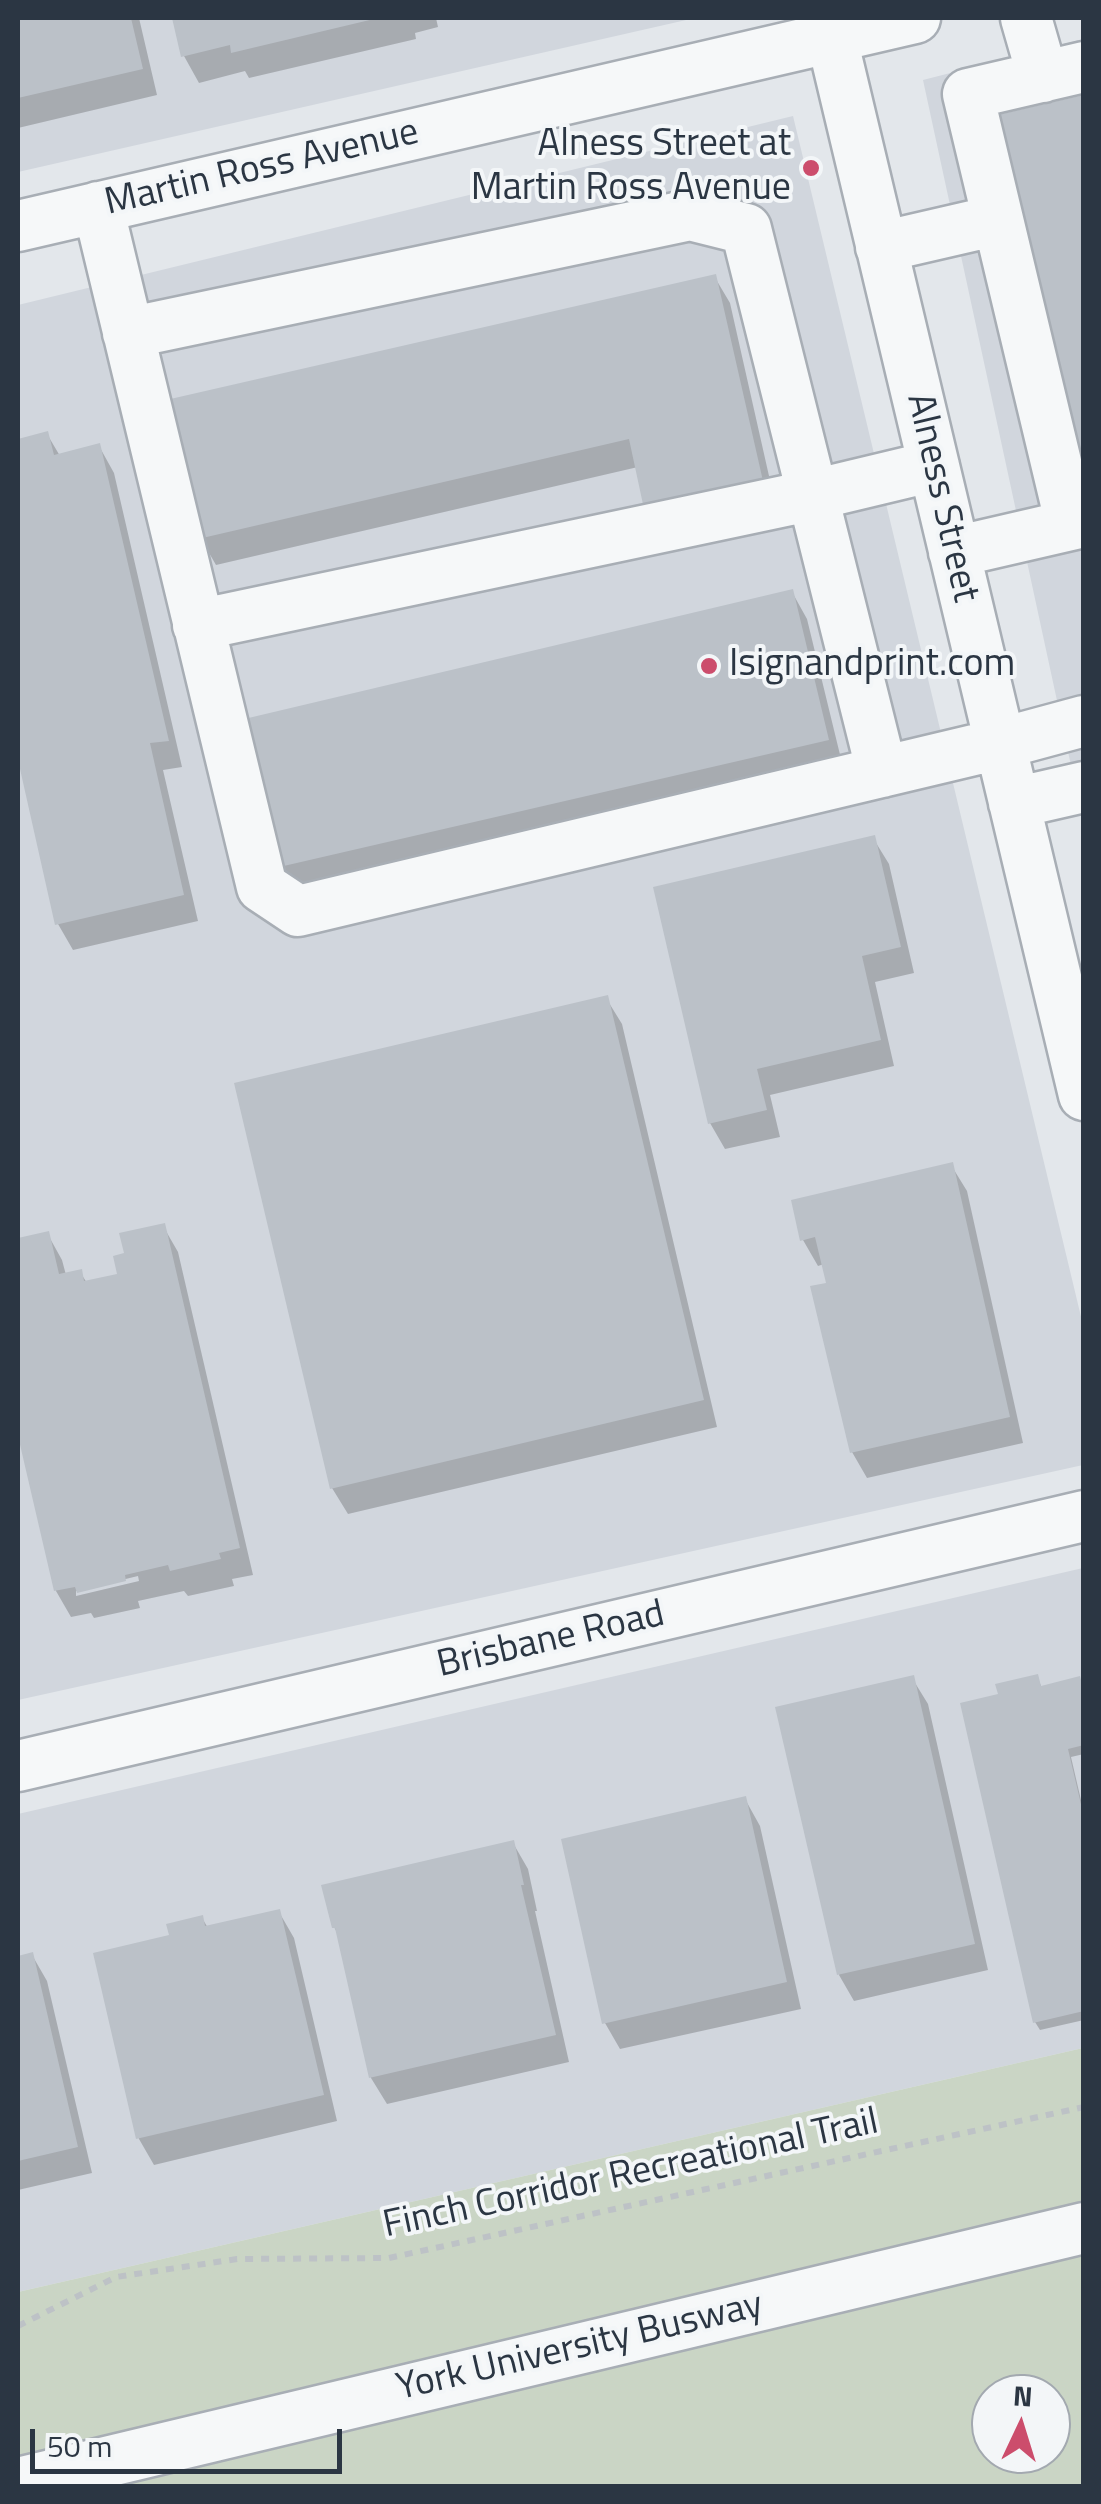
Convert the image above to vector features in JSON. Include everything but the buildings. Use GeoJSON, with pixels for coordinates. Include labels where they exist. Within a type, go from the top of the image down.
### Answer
{"type":"FeatureCollection","features":[{"type":"Feature","properties":{"kind":"street","name":"Martin Ross Avenue"},"geometry":{"type":"LineString","coordinates":[[18,226],[829,26],[915,18]]}},
{"type":"Feature","properties":{"kind":"street"},"geometry":{"type":"LineString","coordinates":[[954,552],[1077,523],[968,94],[1063,72],[1026,18]]}},
{"type":"Feature","properties":{"kind":"street","name":"Alness Street"},"geometry":{"type":"LineString","coordinates":[[829,26],[1084,1096]]}},
{"type":"Feature","properties":{"kind":"street"},"geometry":{"type":"LineString","coordinates":[[98,208],[262,887],[298,911],[1084,721]]}},
{"type":"Feature","properties":{"kind":"street"},"geometry":{"type":"LineString","coordinates":[[128,333],[690,216],[746,229],[882,772]]}},
{"type":"Feature","properties":{"kind":"street"},"geometry":{"type":"LineString","coordinates":[[882,247],[998,220]]}},
{"type":"Feature","properties":{"kind":"street"},"geometry":{"type":"LineString","coordinates":[[198,625],[812,496],[934,466]]}},
{"type":"Feature","properties":{"kind":"street"},"geometry":{"type":"LineString","coordinates":[[1014,802],[1084,788]]}},
{"type":"Feature","properties":{"kind":"street","name":"Brisbane Road"},"geometry":{"type":"LineString","coordinates":[[18,1766],[1084,1516]]}},
{"type":"Feature","properties":{"kind":"street","name":"York University Busway"},"geometry":{"type":"LineString","coordinates":[[18,2483],[1084,2228]]}},
{"type":"Feature","properties":{"kind":"path","name":"Finch Corridor Recreational Trail"},"geometry":{"type":"LineString","coordinates":[[18,2326],[116,2277],[237,2258],[389,2258],[1084,2107]]}},
{"type":"Feature","properties":{"kind":"shaded area"},"geometry":{"type":"Polygon","coordinates":[[[18,18],[695,18],[18,172],[18,18]]]}},
{"type":"Feature","properties":{"kind":"shaded area"},"geometry":{"type":"Polygon","coordinates":[[[1083,39],[1083,821],[923,80],[1083,39]]]}},
{"type":"Feature","properties":{"kind":"shaded area"},"geometry":{"type":"Polygon","coordinates":[[[793,116],[1083,1325],[1083,1465],[18,1700],[18,305],[793,116]]]}},
{"type":"Feature","properties":{"kind":"shaded area"},"geometry":{"type":"Polygon","coordinates":[[[1083,1568],[1083,2048],[18,2292],[18,1814],[1083,1568]]]}},
{"type":"Feature","properties":{"kind":"green space"},"geometry":{"type":"Polygon","coordinates":[[[1083,2048],[1083,2486],[18,2486],[18,2292],[1083,2048]]]}},
{"type":"Feature","properties":{"kind":"place","name":"Alness Street at Martin Ross Avenue"},"geometry":{"type":"Point","coordinates":[811,168]}},
{"type":"Feature","properties":{"kind":"place","name":"Isignandprint.com"},"geometry":{"type":"Point","coordinates":[709,666]}}]}
